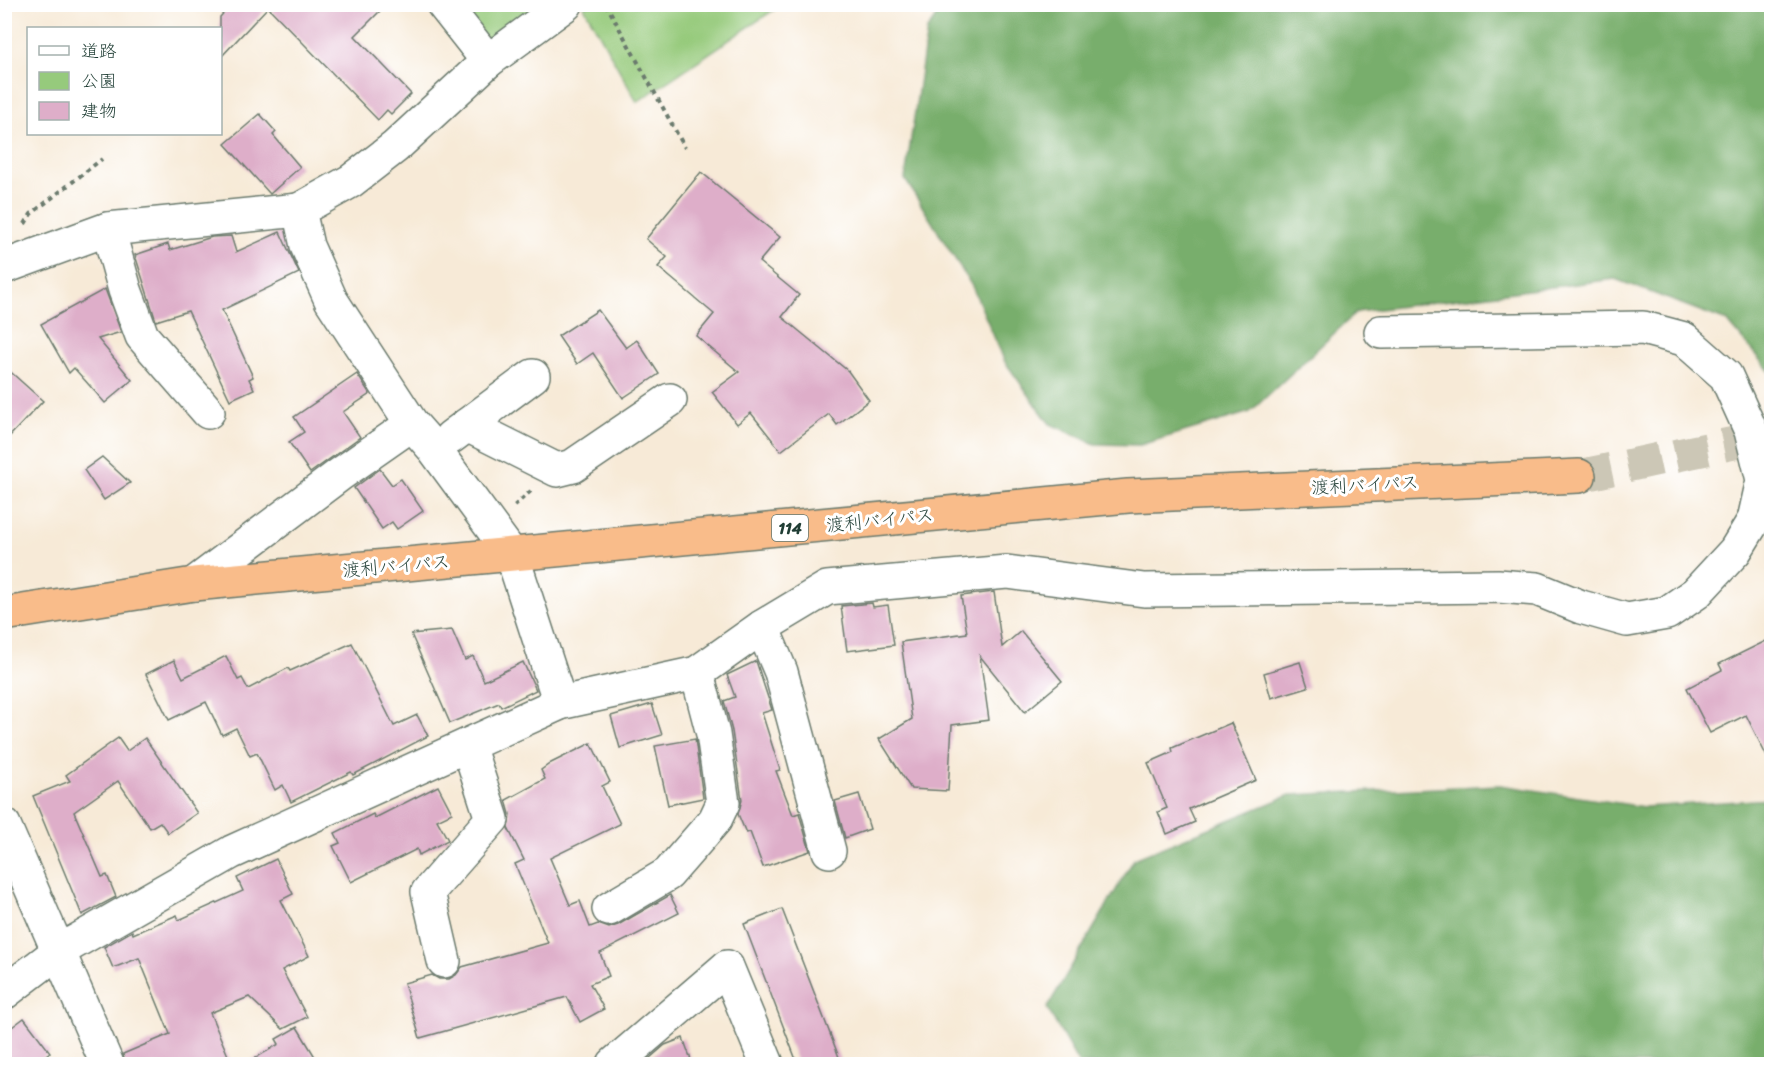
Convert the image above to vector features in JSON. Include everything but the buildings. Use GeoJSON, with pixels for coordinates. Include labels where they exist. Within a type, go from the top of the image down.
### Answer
{"type":"FeatureCollection","features":[{"type":"Feature","properties":{"kind":"highway","name":"渡利バイパス"},"geometry":{"type":"LineString","coordinates":[[4,614],[194,584],[1128,496],[1579,476]]}},
{"type":"Feature","properties":{"kind":"street"},"geometry":{"type":"LineString","coordinates":[[443,4],[488,61]]}},
{"type":"Feature","properties":{"kind":"street"},"geometry":{"type":"LineString","coordinates":[[6,266],[108,229],[299,210],[351,181],[395,147],[488,61],[566,4]]}},
{"type":"Feature","properties":{"kind":"street"},"geometry":{"type":"LineString","coordinates":[[299,210],[307,246],[331,300],[412,424],[435,449],[512,555],[560,703]]}},
{"type":"Feature","properties":{"kind":"street"},"geometry":{"type":"LineString","coordinates":[[108,229],[124,290],[142,336],[208,412]]}},
{"type":"Feature","properties":{"kind":"street"},"geometry":{"type":"LineString","coordinates":[[4,993],[59,951],[231,852],[560,703],[697,673],[762,627],[827,588],[1007,572],[1144,590],[1498,586],[1537,589],[1581,607],[1627,620],[1666,613],[1696,593],[1735,551],[1754,520],[1762,480],[1751,431],[1726,376],[1684,339],[1643,328],[1382,332]]}},
{"type":"Feature","properties":{"kind":"street"},"geometry":{"type":"LineString","coordinates":[[435,449],[533,376]]}},
{"type":"Feature","properties":{"kind":"street"},"geometry":{"type":"LineString","coordinates":[[466,425],[557,470],[573,466],[670,400]]}},
{"type":"Feature","properties":{"kind":"street"},"geometry":{"type":"LineString","coordinates":[[194,584],[339,474],[412,424]]}},
{"type":"Feature","properties":{"kind":"street"},"geometry":{"type":"LineString","coordinates":[[762,627],[781,672],[829,851]]}},
{"type":"Feature","properties":{"kind":"street"},"geometry":{"type":"LineString","coordinates":[[609,909],[668,874],[715,820],[723,803],[713,734],[697,673]]}},
{"type":"Feature","properties":{"kind":"street"},"geometry":{"type":"LineString","coordinates":[[444,961],[428,892],[492,819],[468,745]]}},
{"type":"Feature","properties":{"kind":"street"},"geometry":{"type":"LineString","coordinates":[[4,825],[107,1065]]}},
{"type":"Feature","properties":{"kind":"street"},"geometry":{"type":"LineString","coordinates":[[614,1065],[727,967],[767,1065]]}},
{"type":"Feature","properties":{"kind":"path"},"geometry":{"type":"LineString","coordinates":[[606,4],[685,148]]}},
{"type":"Feature","properties":{"kind":"path"},"geometry":{"type":"LineString","coordinates":[[6,266],[18,236],[31,214],[102,159]]}},
{"type":"Feature","properties":{"kind":"path"},"geometry":{"type":"LineString","coordinates":[[490,525],[557,470]]}},
{"type":"Feature","properties":{"kind":"green space"},"geometry":{"type":"Polygon","coordinates":[[[456,5],[553,5],[490,45],[456,5]]]}},
{"type":"Feature","properties":{"kind":"green space"},"geometry":{"type":"Polygon","coordinates":[[[583,5],[781,5],[637,102],[583,5]]]}},
{"type":"Feature","properties":{"kind":"green space"},"geometry":{"type":"Polygon","coordinates":[[[944,5],[1771,5],[1771,373],[1727,321],[1615,279],[1357,312],[1250,412],[1140,445],[1095,444],[1050,424],[1005,362],[972,286],[905,179],[927,30],[944,5]]]}},
{"type":"Feature","properties":{"kind":"green space"},"geometry":{"type":"Polygon","coordinates":[[[1500,785],[1644,807],[1771,799],[1771,1064],[1079,1064],[1047,1008],[1134,859],[1290,795],[1500,785]]]}},
{"type":"Feature","properties":{"kind":"tunnel"},"geometry":{"type":"LineString","coordinates":[[1579,476],[1772,435]]}}]}
